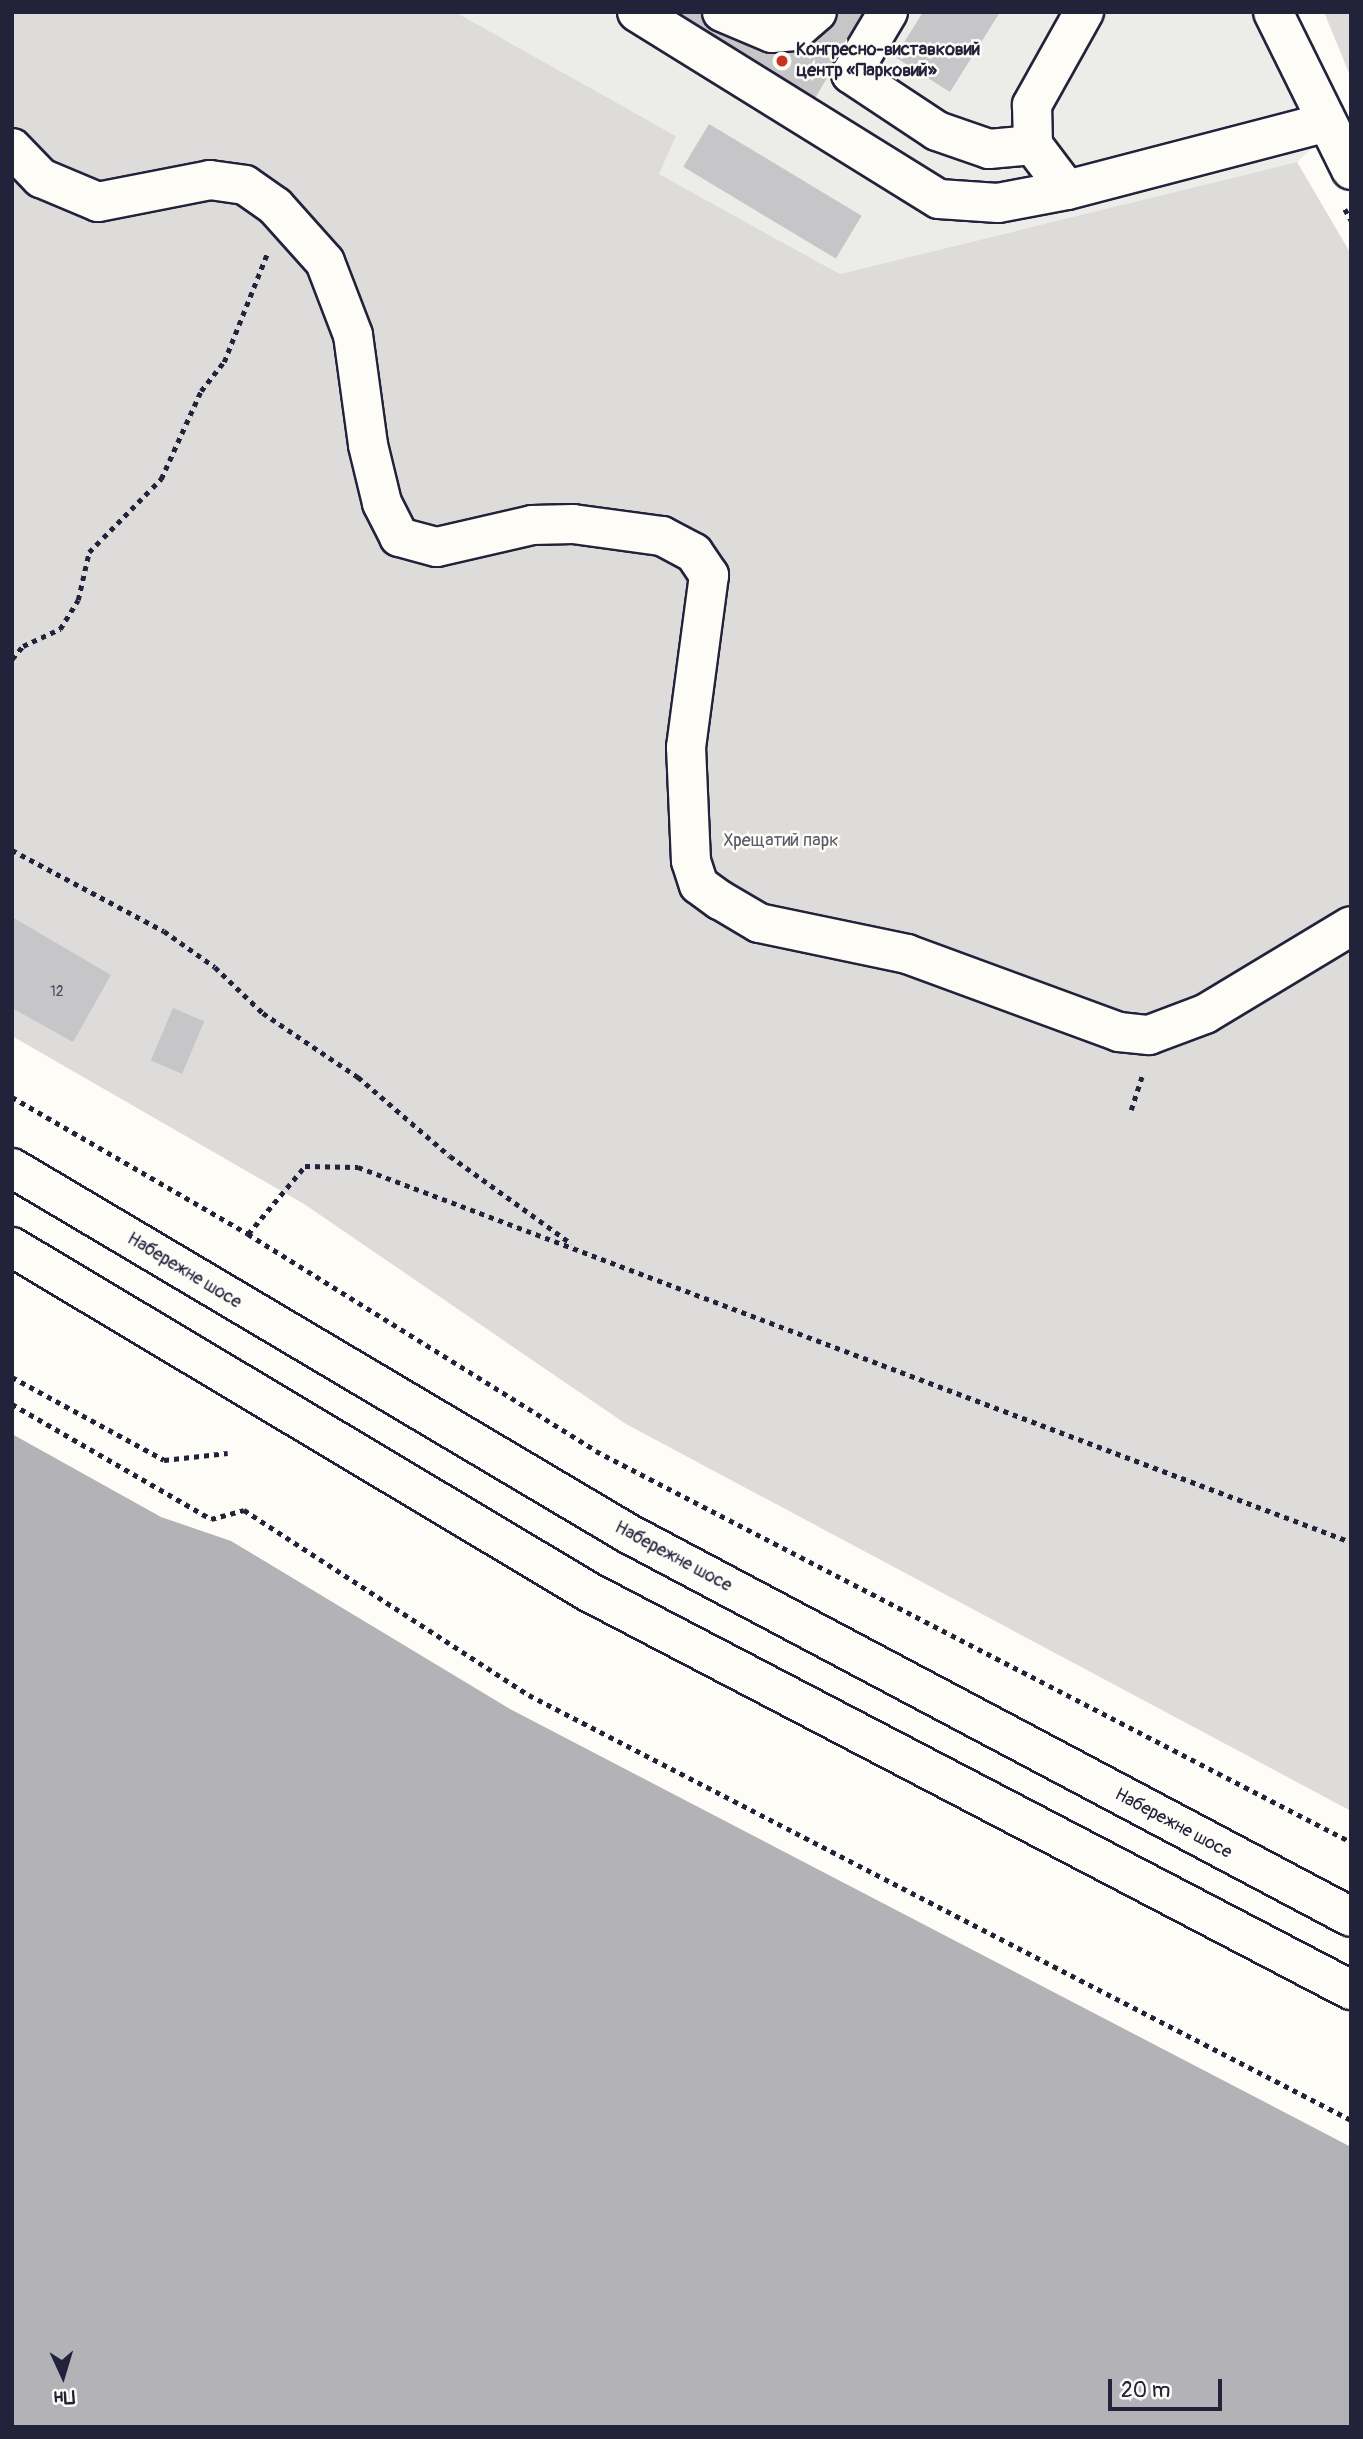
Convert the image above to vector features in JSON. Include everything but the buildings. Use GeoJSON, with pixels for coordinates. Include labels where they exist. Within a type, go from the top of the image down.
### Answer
{"type":"FeatureCollection","features":[{"type":"Feature","properties":{"kind":"main road"},"geometry":{"type":"LineString","coordinates":[[637,12],[939,199],[998,203],[1067,190],[1325,123]]}},
{"type":"Feature","properties":{"kind":"main road"},"geometry":{"type":"LineString","coordinates":[[722,12],[772,33],[795,31],[817,12]]}},
{"type":"Feature","properties":{"kind":"main road"},"geometry":{"type":"LineString","coordinates":[[888,12],[850,74],[937,131],[989,149],[1033,145]]}},
{"type":"Feature","properties":{"kind":"main road"},"geometry":{"type":"LineString","coordinates":[[1067,190],[1033,145],[1032,105],[1084,12]]}},
{"type":"Feature","properties":{"kind":"main road"},"geometry":{"type":"LineString","coordinates":[[1273,12],[1325,123],[1351,170]]}},
{"type":"Feature","properties":{"kind":"main road"},"geometry":{"type":"LineString","coordinates":[[12,148],[41,178],[98,202],[211,180],[245,185],[275,206],[325,262],[353,335],[368,445],[382,503],[399,537],[437,547],[532,525],[573,524],[662,536],[694,553],[709,575],[686,747],[691,861],[699,885],[759,923],[907,954],[1119,1032],[1149,1035],[1205,1014],[1351,926]]}},
{"type":"Feature","properties":{"kind":"main road","name":"Набережне шосе"},"geometry":{"type":"LineString","coordinates":[[12,1168],[629,1534],[1351,1917]]}},
{"type":"Feature","properties":{"kind":"main road"},"geometry":{"type":"LineString","coordinates":[[12,1247],[589,1592],[1351,1990]]}},
{"type":"Feature","properties":{"kind":"path"},"geometry":{"type":"LineString","coordinates":[[12,659],[23,646],[60,629],[78,600],[89,552],[161,479],[247,312],[266,244]]}},
{"type":"Feature","properties":{"kind":"path"},"geometry":{"type":"LineString","coordinates":[[12,850],[205,960],[263,1013],[358,1077],[450,1156],[578,1249]]}},
{"type":"Feature","properties":{"kind":"path"},"geometry":{"type":"LineString","coordinates":[[12,1097],[248,1234],[596,1451],[1351,1842]]}},
{"type":"Feature","properties":{"kind":"path"},"geometry":{"type":"LineString","coordinates":[[248,1234],[304,1166],[358,1167],[1351,1542]]}},
{"type":"Feature","properties":{"kind":"path"},"geometry":{"type":"LineString","coordinates":[[12,1377],[164,1460],[228,1452]]}},
{"type":"Feature","properties":{"kind":"path"},"geometry":{"type":"LineString","coordinates":[[12,1404],[211,1519],[244,1510],[529,1695],[1351,2120]]}},
{"type":"Feature","properties":{"kind":"shaded area"},"geometry":{"type":"Polygon","coordinates":[[[455,12],[1260,12],[1320,141],[1297,162],[840,274],[659,174],[676,136],[455,12]]]}},
{"type":"Feature","properties":{"kind":"shaded area"},"geometry":{"type":"Polygon","coordinates":[[[12,1434],[161,1517],[231,1541],[510,1709],[1351,2147],[1351,2427],[12,2427],[12,1434]]]}},
{"type":"Feature","properties":{"kind":"green space","name":"Хрещатий парк"},"geometry":{"type":"Polygon","coordinates":[[[12,12],[455,12],[676,136],[659,174],[840,274],[1297,162],[1351,254],[1351,1811],[626,1424],[304,1204],[12,1036],[12,12]]]}},
{"type":"Feature","properties":{"kind":"green space"},"geometry":{"type":"Polygon","coordinates":[[[1324,12],[1351,12],[1351,78],[1324,12]]]}},
{"type":"Feature","properties":{"kind":"place","name":"Конгресно-виставковий центр «Парковий»"},"geometry":{"type":"Point","coordinates":[782,61]}}]}
